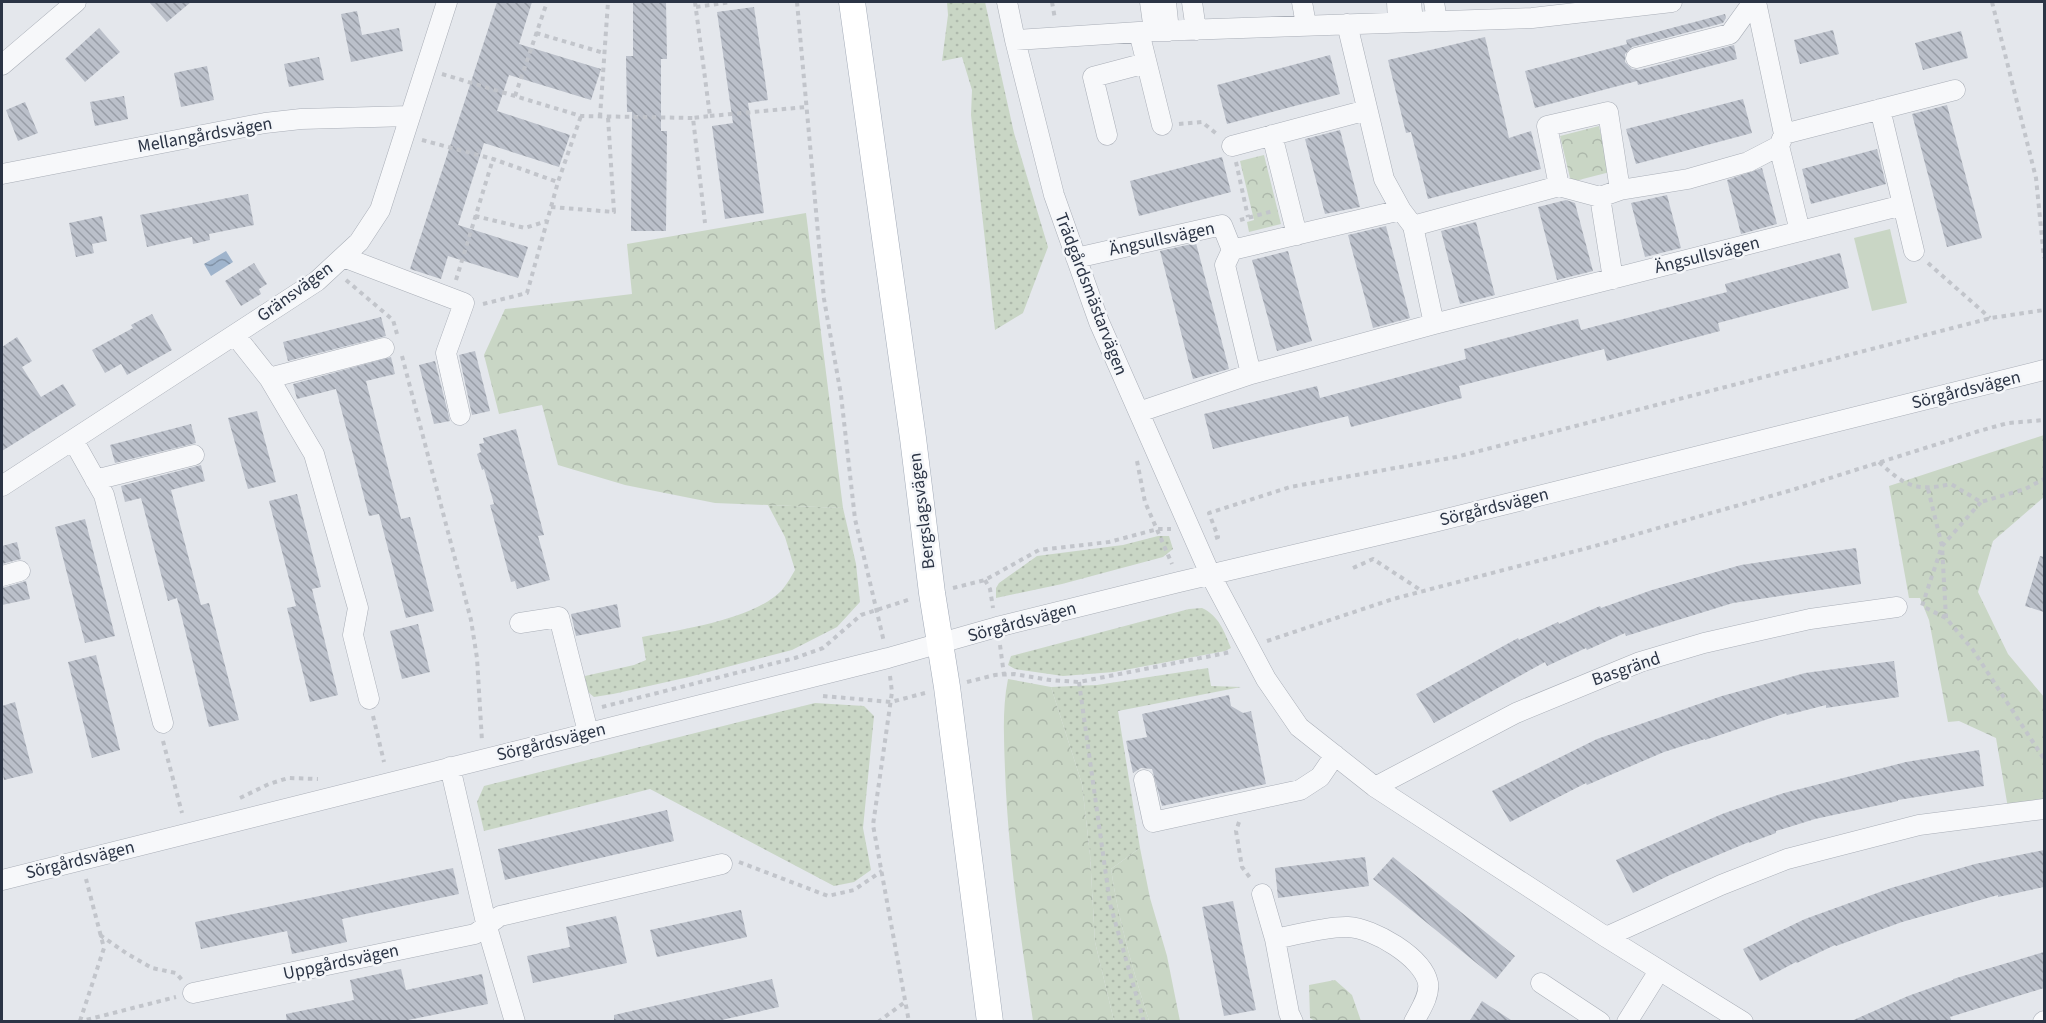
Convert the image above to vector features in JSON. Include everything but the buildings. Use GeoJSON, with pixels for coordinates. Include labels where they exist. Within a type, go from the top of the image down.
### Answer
{"type":"FeatureCollection","features":[{"type":"Feature","properties":{"kind":"main road","name":"Bergslagsvägen"},"geometry":{"type":"LineString","coordinates":[[852,2],[913,438],[932,593],[947,687],[990,1022]]}},
{"type":"Feature","properties":{"kind":"street"},"geometry":{"type":"LineString","coordinates":[[2,65],[76,2]]}},
{"type":"Feature","properties":{"kind":"street","name":"Gränsvägen"},"geometry":{"type":"LineString","coordinates":[[2,486],[317,281],[359,242],[380,210],[447,2]]}},
{"type":"Feature","properties":{"kind":"street","name":"Trädgårdsmästarvägen"},"geometry":{"type":"LineString","coordinates":[[1007,2],[1054,195],[1076,258],[1099,322],[1210,574]]}},
{"type":"Feature","properties":{"kind":"street"},"geometry":{"type":"LineString","coordinates":[[1150,2],[1154,31]]}},
{"type":"Feature","properties":{"kind":"street"},"geometry":{"type":"LineString","coordinates":[[1162,125],[1146,63],[1154,31],[1166,2]]}},
{"type":"Feature","properties":{"kind":"street"},"geometry":{"type":"LineString","coordinates":[[1192,2],[1196,30]]}},
{"type":"Feature","properties":{"kind":"street"},"geometry":{"type":"LineString","coordinates":[[1302,2],[1306,25]]}},
{"type":"Feature","properties":{"kind":"street"},"geometry":{"type":"LineString","coordinates":[[1397,2],[1406,22]]}},
{"type":"Feature","properties":{"kind":"street"},"geometry":{"type":"LineString","coordinates":[[1406,22],[1411,2]]}},
{"type":"Feature","properties":{"kind":"street"},"geometry":{"type":"LineString","coordinates":[[1015,40],[1154,31],[1406,22],[1436,11],[1531,10],[1670,2]]}},
{"type":"Feature","properties":{"kind":"street"},"geometry":{"type":"LineString","coordinates":[[1636,58],[1731,34],[1754,2]]}},
{"type":"Feature","properties":{"kind":"street"},"geometry":{"type":"LineString","coordinates":[[1754,2],[1800,231]]}},
{"type":"Feature","properties":{"kind":"street"},"geometry":{"type":"LineString","coordinates":[[1347,24],[1384,179],[1407,218],[1434,324]]}},
{"type":"Feature","properties":{"kind":"street"},"geometry":{"type":"LineString","coordinates":[[1107,135],[1093,77],[1146,63]]}},
{"type":"Feature","properties":{"kind":"street"},"geometry":{"type":"LineString","coordinates":[[1620,189],[1608,112],[1547,126],[1559,186],[1600,197],[1620,189],[1698,177],[1748,162],[1781,140],[1880,109],[1956,90]]}},
{"type":"Feature","properties":{"kind":"street"},"geometry":{"type":"LineString","coordinates":[[1880,109],[1914,251]]}},
{"type":"Feature","properties":{"kind":"street"},"geometry":{"type":"LineString","coordinates":[[1232,146],[1367,110]]}},
{"type":"Feature","properties":{"kind":"street","name":"Mellangårdsvägen"},"geometry":{"type":"LineString","coordinates":[[2,174],[265,123],[301,119],[410,116]]}},
{"type":"Feature","properties":{"kind":"street"},"geometry":{"type":"LineString","coordinates":[[1272,135],[1297,235]]}},
{"type":"Feature","properties":{"kind":"street","name":"Ängsullsvägen"},"geometry":{"type":"LineString","coordinates":[[1232,250],[1297,235],[1407,218],[1559,186]]}},
{"type":"Feature","properties":{"kind":"street"},"geometry":{"type":"LineString","coordinates":[[1600,197],[1614,279]]}},
{"type":"Feature","properties":{"kind":"street","name":"Ängsullsvägen"},"geometry":{"type":"LineString","coordinates":[[1139,412],[1251,374],[1434,324],[1904,205]]}},
{"type":"Feature","properties":{"kind":"street","name":"Ängsullsvägen"},"geometry":{"type":"LineString","coordinates":[[1076,258],[1222,225],[1232,250],[1225,265],[1251,374]]}},
{"type":"Feature","properties":{"kind":"street"},"geometry":{"type":"LineString","coordinates":[[337,262],[456,304],[446,353],[460,415]]}},
{"type":"Feature","properties":{"kind":"street"},"geometry":{"type":"LineString","coordinates":[[235,334],[269,378],[314,454],[358,608],[353,635],[369,699]]}},
{"type":"Feature","properties":{"kind":"street"},"geometry":{"type":"LineString","coordinates":[[269,378],[395,349]]}},
{"type":"Feature","properties":{"kind":"street","name":"Sörgårdsvägen"},"geometry":{"type":"LineString","coordinates":[[2,880],[888,658],[997,627],[1434,522],[2044,370]]}},
{"type":"Feature","properties":{"kind":"street"},"geometry":{"type":"LineString","coordinates":[[73,440],[104,495],[163,723]]}},
{"type":"Feature","properties":{"kind":"street"},"geometry":{"type":"LineString","coordinates":[[96,480],[194,455]]}},
{"type":"Feature","properties":{"kind":"street"},"geometry":{"type":"LineString","coordinates":[[1210,574],[1266,679],[1299,727],[1375,787],[1659,971],[1743,1022]]}},
{"type":"Feature","properties":{"kind":"street","name":"Basgränd"},"geometry":{"type":"LineString","coordinates":[[1375,787],[1516,713],[1640,662],[1704,644],[1810,620],[1897,607]]}},
{"type":"Feature","properties":{"kind":"street"},"geometry":{"type":"LineString","coordinates":[[520,623],[559,617],[588,732]]}},
{"type":"Feature","properties":{"kind":"street"},"geometry":{"type":"LineString","coordinates":[[1144,780],[1153,822],[1300,790],[1320,777],[1335,755]]}},
{"type":"Feature","properties":{"kind":"street"},"geometry":{"type":"LineString","coordinates":[[450,767],[487,927],[515,1022]]}},
{"type":"Feature","properties":{"kind":"street"},"geometry":{"type":"LineString","coordinates":[[1606,937],[1721,885],[1788,860],[1918,825],[2044,809]]}},
{"type":"Feature","properties":{"kind":"street","name":"Uppgårdsvägen"},"geometry":{"type":"LineString","coordinates":[[193,993],[475,934],[500,916],[722,864]]}},
{"type":"Feature","properties":{"kind":"street"},"geometry":{"type":"LineString","coordinates":[[1262,894],[1275,939],[1289,1013],[1293,1022]]}},
{"type":"Feature","properties":{"kind":"street"},"geometry":{"type":"LineString","coordinates":[[1275,939],[1349,927],[1383,936],[1415,961],[1428,982],[1426,998],[1414,1022]]}},
{"type":"Feature","properties":{"kind":"street"},"geometry":{"type":"LineString","coordinates":[[1628,1022],[1659,971]]}},
{"type":"Feature","properties":{"kind":"street"},"geometry":{"type":"LineString","coordinates":[[1541,983],[1588,1018]]}},
{"type":"Feature","properties":{"kind":"path"},"geometry":{"type":"LineString","coordinates":[[514,96],[547,2]]}},
{"type":"Feature","properties":{"kind":"path"},"geometry":{"type":"LineString","coordinates":[[600,117],[608,2]]}},
{"type":"Feature","properties":{"kind":"path"},"geometry":{"type":"LineString","coordinates":[[695,2],[710,116]]}},
{"type":"Feature","properties":{"kind":"path"},"geometry":{"type":"LineString","coordinates":[[696,7],[731,2]]}},
{"type":"Feature","properties":{"kind":"path"},"geometry":{"type":"LineString","coordinates":[[797,2],[824,300],[841,395],[855,519],[888,658],[892,692],[873,825],[909,1022]]}},
{"type":"Feature","properties":{"kind":"path"},"geometry":{"type":"LineString","coordinates":[[1992,2],[2036,177],[2044,258]]}},
{"type":"Feature","properties":{"kind":"path"},"geometry":{"type":"LineString","coordinates":[[536,33],[604,53]]}},
{"type":"Feature","properties":{"kind":"path"},"geometry":{"type":"LineString","coordinates":[[425,69],[581,116],[693,118],[806,107]]}},
{"type":"Feature","properties":{"kind":"path"},"geometry":{"type":"LineString","coordinates":[[493,159],[475,216],[456,304],[528,293],[558,182],[581,116]]}},
{"type":"Feature","properties":{"kind":"path"},"geometry":{"type":"LineString","coordinates":[[551,207],[614,212],[608,117]]}},
{"type":"Feature","properties":{"kind":"path"},"geometry":{"type":"LineString","coordinates":[[693,118],[705,223]]}},
{"type":"Feature","properties":{"kind":"path"},"geometry":{"type":"LineString","coordinates":[[404,136],[493,159],[558,182]]}},
{"type":"Feature","properties":{"kind":"path"},"geometry":{"type":"LineString","coordinates":[[1222,225],[1290,207]]}},
{"type":"Feature","properties":{"kind":"path"},"geometry":{"type":"LineString","coordinates":[[475,216],[525,228],[547,222]]}},
{"type":"Feature","properties":{"kind":"path"},"geometry":{"type":"LineString","coordinates":[[1914,251],[1991,318]]}},
{"type":"Feature","properties":{"kind":"path"},"geometry":{"type":"LineString","coordinates":[[337,262],[393,320],[395,349],[471,620],[477,658],[481,738],[493,735]]}},
{"type":"Feature","properties":{"kind":"path"},"geometry":{"type":"LineString","coordinates":[[583,712],[795,658],[823,648],[861,615],[932,593],[985,580],[1039,550],[1109,542],[1158,529],[1172,529],[1181,551],[1218,537],[1209,513],[1290,487],[1456,456],[1991,318],[2044,310]]}},
{"type":"Feature","properties":{"kind":"path"},"geometry":{"type":"LineString","coordinates":[[891,702],[995,675],[1014,674],[1079,682],[1233,652],[1422,591],[1770,497],[2008,423],[2044,420]]}},
{"type":"Feature","properties":{"kind":"path"},"geometry":{"type":"LineString","coordinates":[[1878,462],[1897,479],[1928,489],[1951,484],[1982,502]]}},
{"type":"Feature","properties":{"kind":"path"},"geometry":{"type":"LineString","coordinates":[[2044,479],[2025,489],[1982,502],[1942,546],[1922,606],[1946,618],[1973,650],[2044,759]]}},
{"type":"Feature","properties":{"kind":"path"},"geometry":{"type":"LineString","coordinates":[[1928,489],[1942,546],[1946,618]]}},
{"type":"Feature","properties":{"kind":"path"},"geometry":{"type":"LineString","coordinates":[[1353,568],[1373,559],[1422,591]]}},
{"type":"Feature","properties":{"kind":"path"},"geometry":{"type":"LineString","coordinates":[[1079,682],[1110,904],[1144,1022]]}},
{"type":"Feature","properties":{"kind":"path"},"geometry":{"type":"LineString","coordinates":[[369,699],[384,762]]}},
{"type":"Feature","properties":{"kind":"path"},"geometry":{"type":"LineString","coordinates":[[163,723],[161,735],[183,813]]}},
{"type":"Feature","properties":{"kind":"path"},"geometry":{"type":"LineString","coordinates":[[374,765],[394,760]]}},
{"type":"Feature","properties":{"kind":"path"},"geometry":{"type":"LineString","coordinates":[[231,801],[288,778],[321,779]]}},
{"type":"Feature","properties":{"kind":"path"},"geometry":{"type":"LineString","coordinates":[[1247,802],[1236,831],[1240,858],[1242,867],[1262,894]]}},
{"type":"Feature","properties":{"kind":"path"},"geometry":{"type":"LineString","coordinates":[[172,816],[192,811]]}},
{"type":"Feature","properties":{"kind":"path"},"geometry":{"type":"LineString","coordinates":[[79,1021],[104,948],[80,860]]}},
{"type":"Feature","properties":{"kind":"path"},"geometry":{"type":"LineString","coordinates":[[722,864],[742,862],[828,896],[854,890],[882,871]]}},
{"type":"Feature","properties":{"kind":"path"},"geometry":{"type":"LineString","coordinates":[[79,1021],[193,993],[176,973],[152,968],[100,935]]}},
{"type":"Feature","properties":{"kind":"path"},"geometry":{"type":"LineString","coordinates":[[878,1022],[905,1002]]}},
{"type":"Feature","properties":{"kind":"green space"},"geometry":{"type":"Polygon","coordinates":[[[947,2],[985,2],[1014,133],[1048,247],[1023,313],[995,330],[971,115],[972,90],[962,57],[942,61],[948,15],[947,2]]]}},
{"type":"Feature","properties":{"kind":"green space"},"geometry":{"type":"Polygon","coordinates":[[[1599,126],[1610,172],[1571,182],[1560,136],[1599,126]]]}},
{"type":"Feature","properties":{"kind":"green space"},"geometry":{"type":"Polygon","coordinates":[[[1264,155],[1281,224],[1249,232],[1247,222],[1254,220],[1240,161],[1264,155]]]}},
{"type":"Feature","properties":{"kind":"green space"},"geometry":{"type":"Polygon","coordinates":[[[806,213],[843,508],[715,503],[625,485],[558,465],[542,405],[499,414],[484,355],[505,309],[632,294],[627,244],[806,213]]]}},
{"type":"Feature","properties":{"kind":"green space"},"geometry":{"type":"Polygon","coordinates":[[[1890,229],[1907,303],[1872,311],[1854,238],[1890,229]]]}},
{"type":"Feature","properties":{"kind":"green space"},"geometry":{"type":"Polygon","coordinates":[[[2044,435],[2044,497],[1993,541],[1978,592],[2008,654],[2044,697],[2044,804],[2008,808],[1996,738],[1959,721],[1948,722],[1929,620],[1920,598],[1909,598],[1889,486],[2044,435]]]}},
{"type":"Feature","properties":{"kind":"green space"},"geometry":{"type":"Polygon","coordinates":[[[768,505],[843,508],[856,564],[860,602],[837,627],[792,650],[689,677],[594,697],[583,688],[585,676],[646,660],[642,637],[696,627],[736,616],[770,600],[782,590],[795,570],[785,537],[768,505]]]}},
{"type":"Feature","properties":{"kind":"green space"},"geometry":{"type":"Polygon","coordinates":[[[1158,536],[1169,536],[1173,549],[1163,557],[1062,584],[996,598],[996,588],[999,583],[1037,556],[1123,545],[1158,536]]]}},
{"type":"Feature","properties":{"kind":"green space"},"geometry":{"type":"Polygon","coordinates":[[[1202,608],[1217,620],[1231,648],[1114,672],[1063,676],[1015,669],[1008,665],[1011,656],[1189,609],[1202,608]]]}},
{"type":"Feature","properties":{"kind":"green space"},"geometry":{"type":"Polygon","coordinates":[[[1208,668],[1211,686],[1241,687],[1118,711],[1140,848],[1111,869],[1122,928],[1149,1021],[1114,1021],[1095,942],[1090,855],[1082,784],[1051,687],[1097,685],[1208,668]]]}},
{"type":"Feature","properties":{"kind":"green space"},"geometry":{"type":"Polygon","coordinates":[[[1008,679],[1051,687],[1082,784],[1090,855],[1095,942],[1114,1021],[1033,1021],[1009,833],[1004,724],[1008,679]]]}},
{"type":"Feature","properties":{"kind":"green space"},"geometry":{"type":"Polygon","coordinates":[[[815,703],[864,706],[874,716],[863,828],[871,870],[854,882],[834,886],[650,789],[484,831],[477,802],[484,786],[815,703]]]}},
{"type":"Feature","properties":{"kind":"green space"},"geometry":{"type":"Polygon","coordinates":[[[1140,848],[1150,898],[1167,956],[1180,1021],[1149,1021],[1122,928],[1111,869],[1140,848]]]}},
{"type":"Feature","properties":{"kind":"green space"},"geometry":{"type":"Polygon","coordinates":[[[1335,980],[1352,995],[1361,1021],[1315,1021],[1310,1018],[1309,985],[1335,980]]]}},
{"type":"Feature","properties":{"kind":"water"},"geometry":{"type":"Polygon","coordinates":[[[226,251],[233,262],[211,276],[204,264],[226,251]]]}}]}
